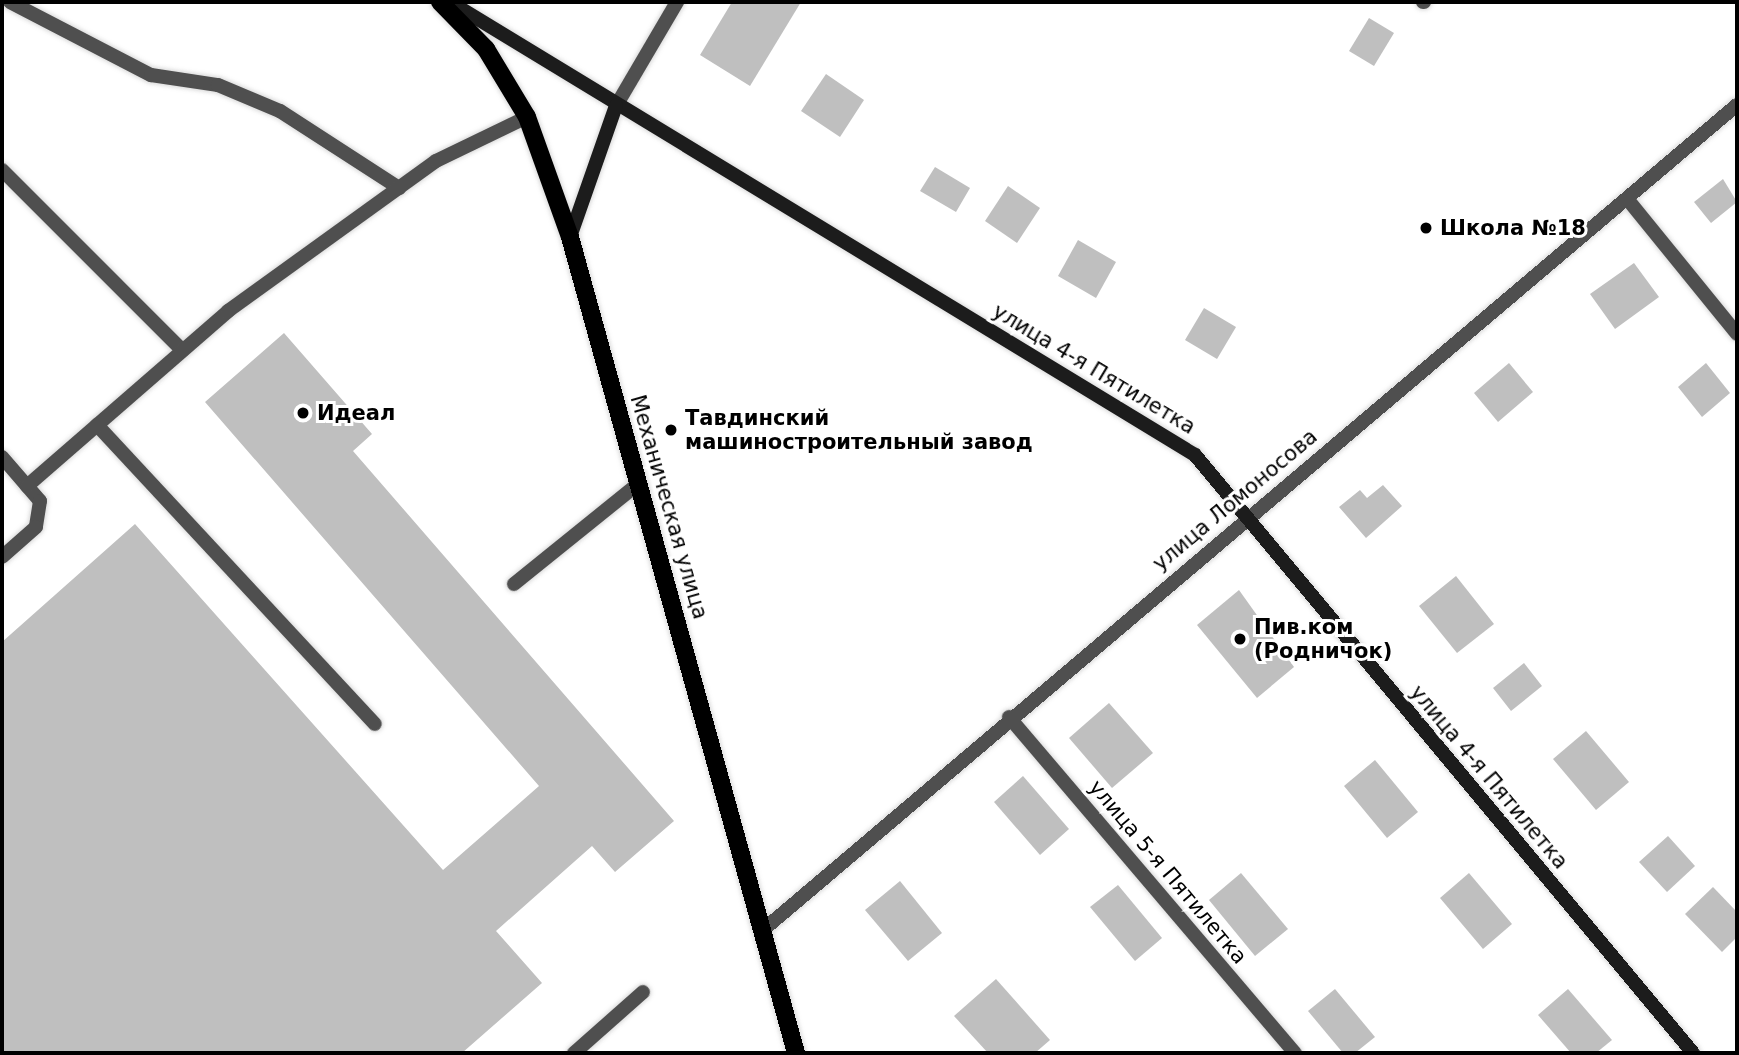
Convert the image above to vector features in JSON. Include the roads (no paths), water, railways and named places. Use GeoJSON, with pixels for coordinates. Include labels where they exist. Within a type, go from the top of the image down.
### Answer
{"type":"FeatureCollection","features":[{"type":"Feature","properties":{"kind":"main road","name":"Механическая улица"},"geometry":{"type":"LineString","coordinates":[[440,2],[486,49],[527,117],[570,237],[796,1053]]}},
{"type":"Feature","properties":{"kind":"street"},"geometry":{"type":"LineString","coordinates":[[9,2],[152,75],[218,85],[280,111],[399,188]]}},
{"type":"Feature","properties":{"kind":"street","name":"улица 4-я Пятилетка"},"geometry":{"type":"LineString","coordinates":[[450,2],[616,106],[1195,455],[1693,1053]]}},
{"type":"Feature","properties":{"kind":"street"},"geometry":{"type":"LineString","coordinates":[[570,237],[616,106],[677,2]]}},
{"type":"Feature","properties":{"kind":"street","name":"улица Ломоносова"},"geometry":{"type":"LineString","coordinates":[[763,930],[1009,717],[1629,201],[1737,105]]}},
{"type":"Feature","properties":{"kind":"street"},"geometry":{"type":"LineString","coordinates":[[27,486],[228,311],[436,161],[527,117]]}},
{"type":"Feature","properties":{"kind":"street"},"geometry":{"type":"LineString","coordinates":[[2,170],[182,350]]}},
{"type":"Feature","properties":{"kind":"street"},"geometry":{"type":"LineString","coordinates":[[1629,201],[1737,334]]}},
{"type":"Feature","properties":{"kind":"street"},"geometry":{"type":"LineString","coordinates":[[97,425],[376,724]]}},
{"type":"Feature","properties":{"kind":"street"},"geometry":{"type":"LineString","coordinates":[[2,457],[40,501],[36,527],[2,557]]}},
{"type":"Feature","properties":{"kind":"street"},"geometry":{"type":"LineString","coordinates":[[514,584],[639,483]]}},
{"type":"Feature","properties":{"kind":"street","name":"улица 5-я Пятилетка"},"geometry":{"type":"LineString","coordinates":[[1009,717],[1295,1053]]}},
{"type":"Feature","properties":{"kind":"street"},"geometry":{"type":"LineString","coordinates":[[574,1053],[643,992]]}},
{"type":"Feature","properties":{"kind":"place","name":"Школа №18"},"geometry":{"type":"Point","coordinates":[1426,228]}},
{"type":"Feature","properties":{"kind":"place","name":"Идеал"},"geometry":{"type":"Point","coordinates":[303,413]}},
{"type":"Feature","properties":{"kind":"place","name":"Тавдинский машиностроительный завод"},"geometry":{"type":"Point","coordinates":[671,430]}},
{"type":"Feature","properties":{"kind":"place","name":"Пив.ком (Родничок)"},"geometry":{"type":"Point","coordinates":[1240,639]}}]}
